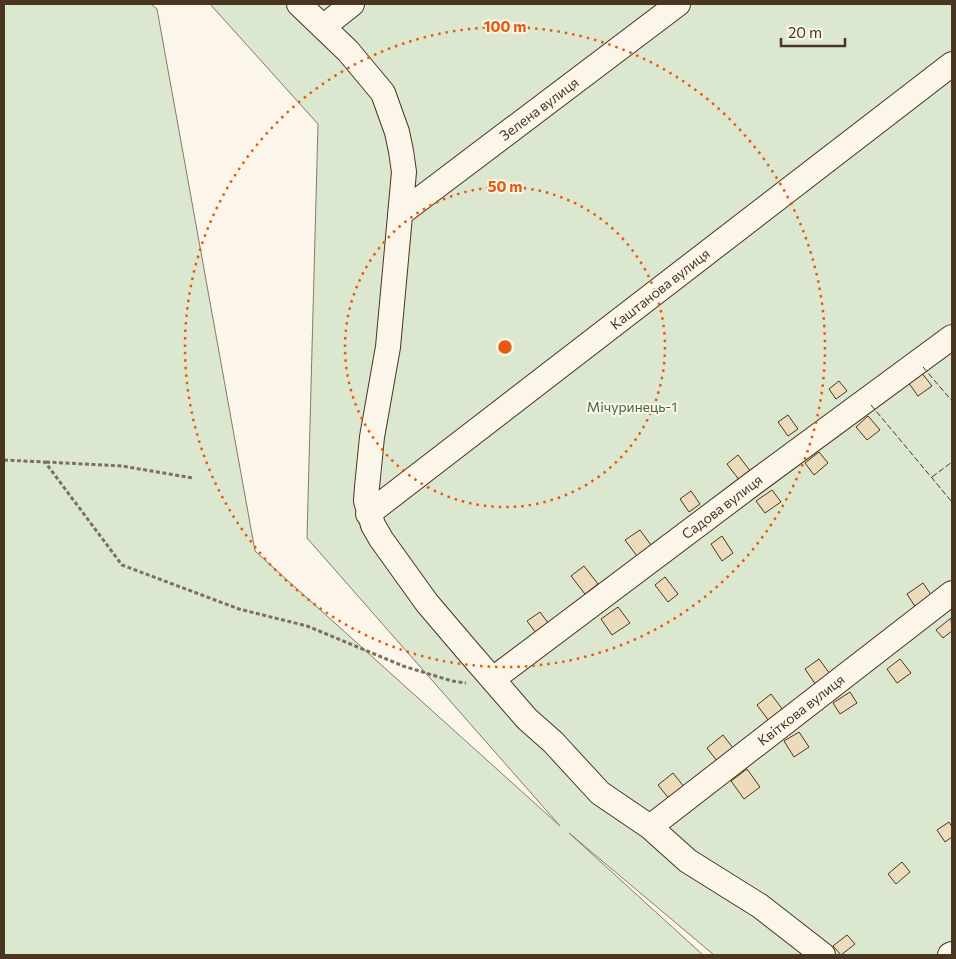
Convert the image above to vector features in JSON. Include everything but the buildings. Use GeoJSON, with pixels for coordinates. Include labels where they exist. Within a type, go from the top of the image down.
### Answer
{"type":"FeatureCollection","features":[{"type":"Feature","properties":{"kind":"lane"},"geometry":{"type":"LineString","coordinates":[[299,4],[348,52],[383,93],[402,151],[404,172],[388,347],[369,462],[366,501],[368,514],[381,539],[426,602],[527,718],[553,742],[600,792],[650,827],[688,861],[760,906],[823,955]]}},
{"type":"Feature","properties":{"kind":"lane"},"geometry":{"type":"LineString","coordinates":[[323,27],[352,4]]}},
{"type":"Feature","properties":{"kind":"lane","name":"Зелена вулиця"},"geometry":{"type":"LineString","coordinates":[[400,214],[678,4]]}},
{"type":"Feature","properties":{"kind":"lane","name":"Каштанова вулиця"},"geometry":{"type":"LineString","coordinates":[[368,514],[952,64]]}},
{"type":"Feature","properties":{"kind":"lane","name":"Садова вулиця"},"geometry":{"type":"LineString","coordinates":[[497,683],[763,476],[952,337]]}},
{"type":"Feature","properties":{"kind":"lane","name":"Квіткова вулиця"},"geometry":{"type":"LineString","coordinates":[[650,827],[952,593]]}},
{"type":"Feature","properties":{"kind":"path"},"geometry":{"type":"LineString","coordinates":[[4,460],[122,466],[193,478]]}},
{"type":"Feature","properties":{"kind":"path"},"geometry":{"type":"LineString","coordinates":[[45,462],[122,565],[239,609],[306,626],[403,666],[452,680],[497,683]]}},
{"type":"Feature","properties":{"kind":"green space","name":"Мічуринець-1"},"geometry":{"type":"Polygon","coordinates":[[[4,4],[151,4],[157,9],[255,551],[560,826],[307,538],[318,124],[210,4],[952,4],[952,955],[714,955],[569,833],[703,955],[4,955],[4,4]]]}},
{"type":"Feature","properties":{"kind":"fence"},"geometry":{"type":"LineString","coordinates":[[923,367],[952,401]]}},
{"type":"Feature","properties":{"kind":"fence"},"geometry":{"type":"LineString","coordinates":[[871,405],[952,502]]}},
{"type":"Feature","properties":{"kind":"fence"},"geometry":{"type":"LineString","coordinates":[[932,477],[952,462]]}}]}
